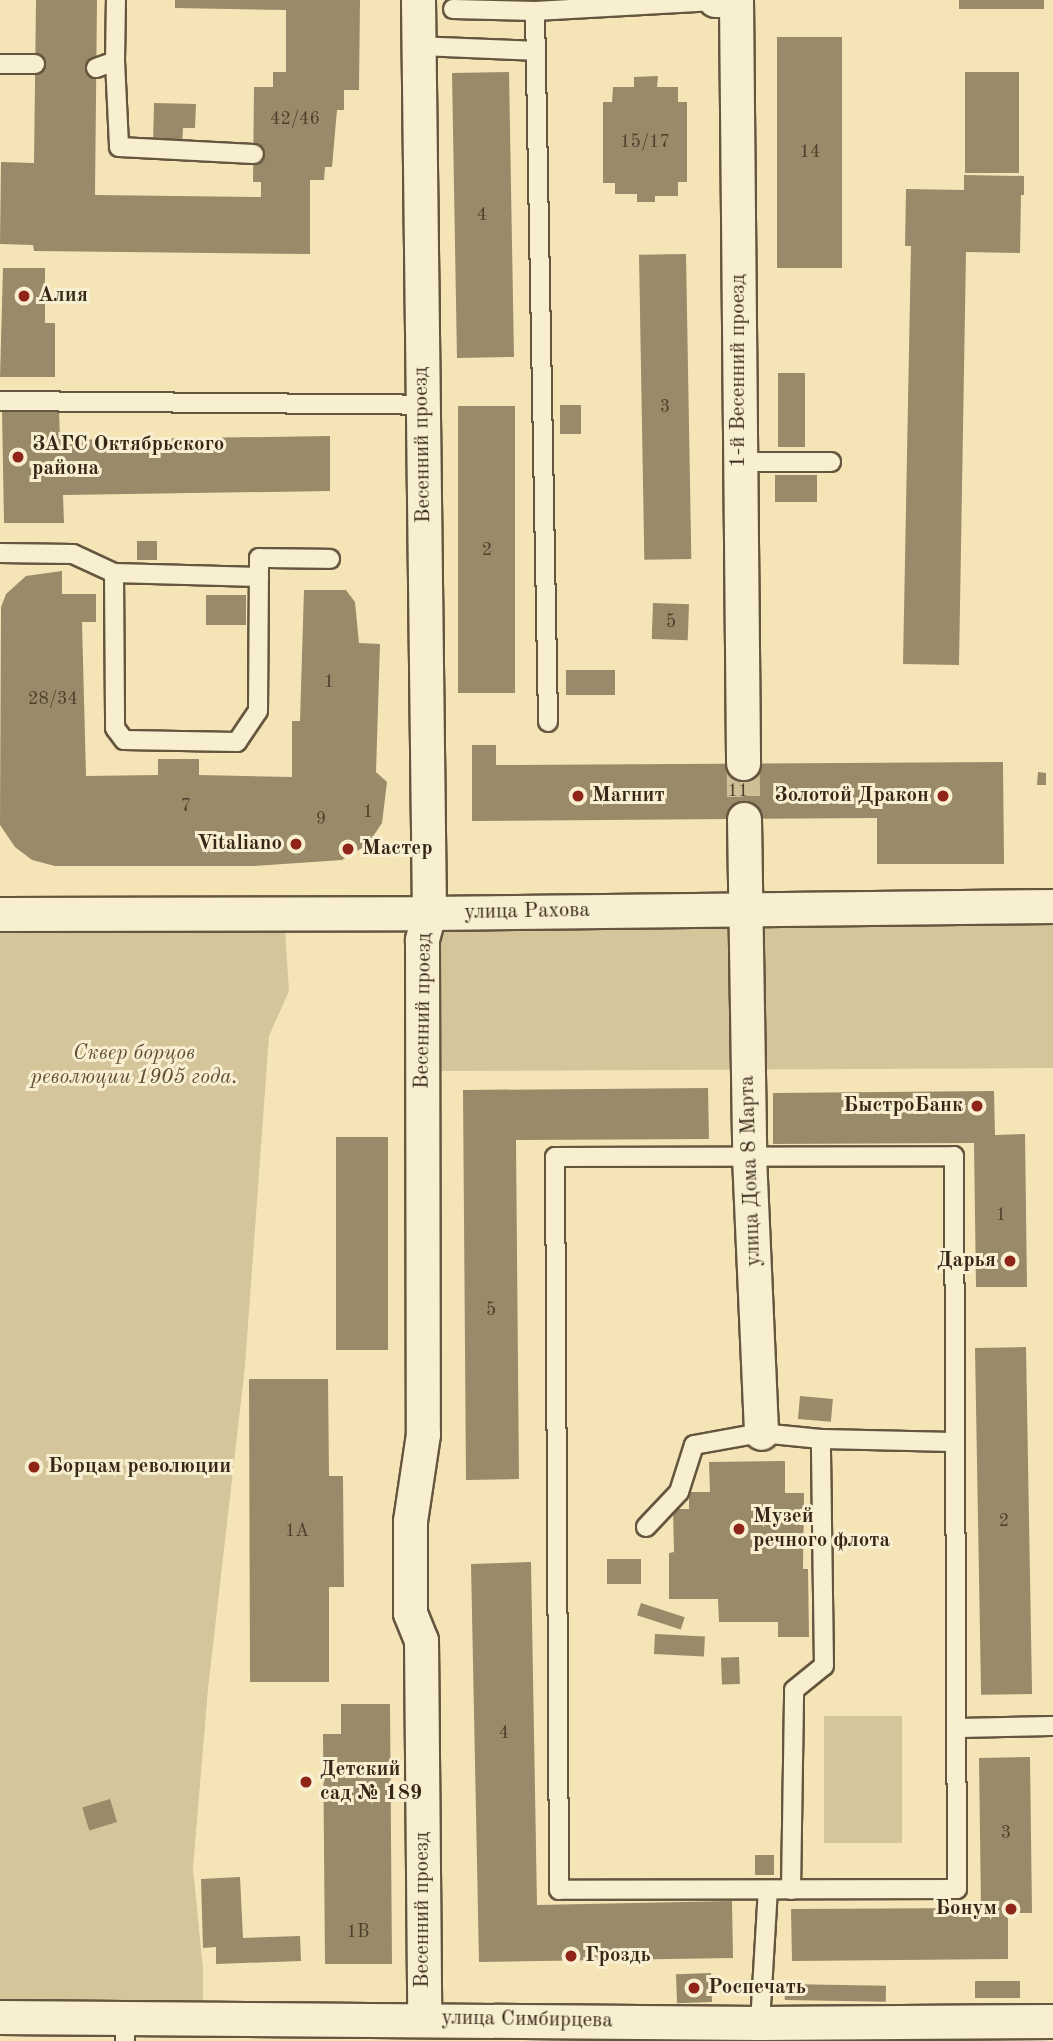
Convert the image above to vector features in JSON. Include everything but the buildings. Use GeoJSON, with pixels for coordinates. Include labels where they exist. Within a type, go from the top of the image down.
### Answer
{"type":"FeatureCollection","features":[{"type":"Feature","properties":{"kind":"street","name":"Весенний проезд"},"geometry":{"type":"LineString","coordinates":[[418,0],[429,913],[422,940],[423,1434],[410,1521],[410,1613],[421,1640],[434,2026]]}},
{"type":"Feature","properties":{"kind":"street","name":"1-й Весенний проезд"},"geometry":{"type":"LineString","coordinates":[[715,0],[736,1],[743,763]]}},
{"type":"Feature","properties":{"kind":"street"},"geometry":{"type":"LineString","coordinates":[[744,819],[746,909]]}},
{"type":"Feature","properties":{"kind":"street","name":"улица Рахова"},"geometry":{"type":"LineString","coordinates":[[0,914],[429,913],[1053,906]]}},
{"type":"Feature","properties":{"kind":"street","name":"улица Дома 8 Марта"},"geometry":{"type":"LineString","coordinates":[[746,909],[744,971],[749,1156],[761,1433]]}},
{"type":"Feature","properties":{"kind":"street","name":"улица Симбирцева"},"geometry":{"type":"LineString","coordinates":[[0,2017],[125,2028],[761,2023],[884,2032],[1053,2021]]}},
{"type":"Feature","properties":{"kind":"lane"},"geometry":{"type":"LineString","coordinates":[[116,0],[115,61],[119,147],[254,154]]}},
{"type":"Feature","properties":{"kind":"lane"},"geometry":{"type":"LineString","coordinates":[[453,9],[535,11],[715,0]]}},
{"type":"Feature","properties":{"kind":"lane"},"geometry":{"type":"LineString","coordinates":[[535,11],[548,722]]}},
{"type":"Feature","properties":{"kind":"lane"},"geometry":{"type":"LineString","coordinates":[[418,46],[536,51]]}},
{"type":"Feature","properties":{"kind":"lane"},"geometry":{"type":"LineString","coordinates":[[96,68],[115,61]]}},
{"type":"Feature","properties":{"kind":"lane"},"geometry":{"type":"LineString","coordinates":[[0,65],[35,64]]}},
{"type":"Feature","properties":{"kind":"lane"},"geometry":{"type":"LineString","coordinates":[[0,401],[423,405]]}},
{"type":"Feature","properties":{"kind":"lane"},"geometry":{"type":"LineString","coordinates":[[739,462],[831,462]]}},
{"type":"Feature","properties":{"kind":"lane"},"geometry":{"type":"LineString","coordinates":[[0,553],[73,554],[114,573],[259,577]]}},
{"type":"Feature","properties":{"kind":"lane"},"geometry":{"type":"LineString","coordinates":[[114,573],[115,728],[124,740],[237,742],[258,711],[259,558],[330,559]]}},
{"type":"Feature","properties":{"kind":"lane"},"geometry":{"type":"LineString","coordinates":[[749,1156],[954,1156],[957,1889],[559,1890],[555,1157],[749,1156]]}},
{"type":"Feature","properties":{"kind":"lane"},"geometry":{"type":"LineString","coordinates":[[646,1527],[679,1492],[694,1445],[761,1433],[821,1439],[955,1442]]}},
{"type":"Feature","properties":{"kind":"lane"},"geometry":{"type":"LineString","coordinates":[[791,1890],[794,1690],[824,1666],[821,1439]]}},
{"type":"Feature","properties":{"kind":"lane"},"geometry":{"type":"LineString","coordinates":[[957,1728],[1053,1726]]}},
{"type":"Feature","properties":{"kind":"lane"},"geometry":{"type":"LineString","coordinates":[[761,2023],[768,1890]]}},
{"type":"Feature","properties":{"kind":"green space"},"geometry":{"type":"Polygon","coordinates":[[[1047,921],[1053,925],[1053,1068],[434,1071],[432,943],[441,931],[456,925],[1047,921]]]}},
{"type":"Feature","properties":{"kind":"green space","name":"Сквер борцов революции 1905 года."},"geometry":{"type":"Polygon","coordinates":[[[285,930],[289,991],[269,1036],[245,1366],[208,1689],[193,1868],[203,1969],[203,2002],[0,2003],[0,933],[285,930]]]}},
{"type":"Feature","properties":{"kind":"green space"},"geometry":{"type":"Polygon","coordinates":[[[824,1716],[902,1716],[902,1843],[824,1843],[824,1716]]]}},
{"type":"Feature","properties":{"kind":"tunnel"},"geometry":{"type":"LineString","coordinates":[[743,763],[744,819]]}},
{"type":"Feature","properties":{"kind":"place","name":"Алия"},"geometry":{"type":"Point","coordinates":[24,296]}},
{"type":"Feature","properties":{"kind":"place","name":"ЗАГС Октябрьского района"},"geometry":{"type":"Point","coordinates":[18,457]}},
{"type":"Feature","properties":{"kind":"place","name":"Магнит"},"geometry":{"type":"Point","coordinates":[578,796]}},
{"type":"Feature","properties":{"kind":"place","name":"Золотой Дракон"},"geometry":{"type":"Point","coordinates":[943,796]}},
{"type":"Feature","properties":{"kind":"place","name":"Vitaliano"},"geometry":{"type":"Point","coordinates":[296,844]}},
{"type":"Feature","properties":{"kind":"place","name":"Мастер"},"geometry":{"type":"Point","coordinates":[348,849]}},
{"type":"Feature","properties":{"kind":"place","name":"БыстроБанк"},"geometry":{"type":"Point","coordinates":[977,1106]}},
{"type":"Feature","properties":{"kind":"place","name":"Дарья"},"geometry":{"type":"Point","coordinates":[1010,1261]}},
{"type":"Feature","properties":{"kind":"place","name":"Борцам революции"},"geometry":{"type":"Point","coordinates":[34,1467]}},
{"type":"Feature","properties":{"kind":"place","name":"Музей речного флота"},"geometry":{"type":"Point","coordinates":[739,1529]}},
{"type":"Feature","properties":{"kind":"place","name":"Детский сад № 189"},"geometry":{"type":"Point","coordinates":[306,1782]}},
{"type":"Feature","properties":{"kind":"place","name":"Бонум"},"geometry":{"type":"Point","coordinates":[1011,1909]}},
{"type":"Feature","properties":{"kind":"place","name":"Гроздь"},"geometry":{"type":"Point","coordinates":[571,1956]}},
{"type":"Feature","properties":{"kind":"place","name":"Роспечать"},"geometry":{"type":"Point","coordinates":[694,1988]}}]}
